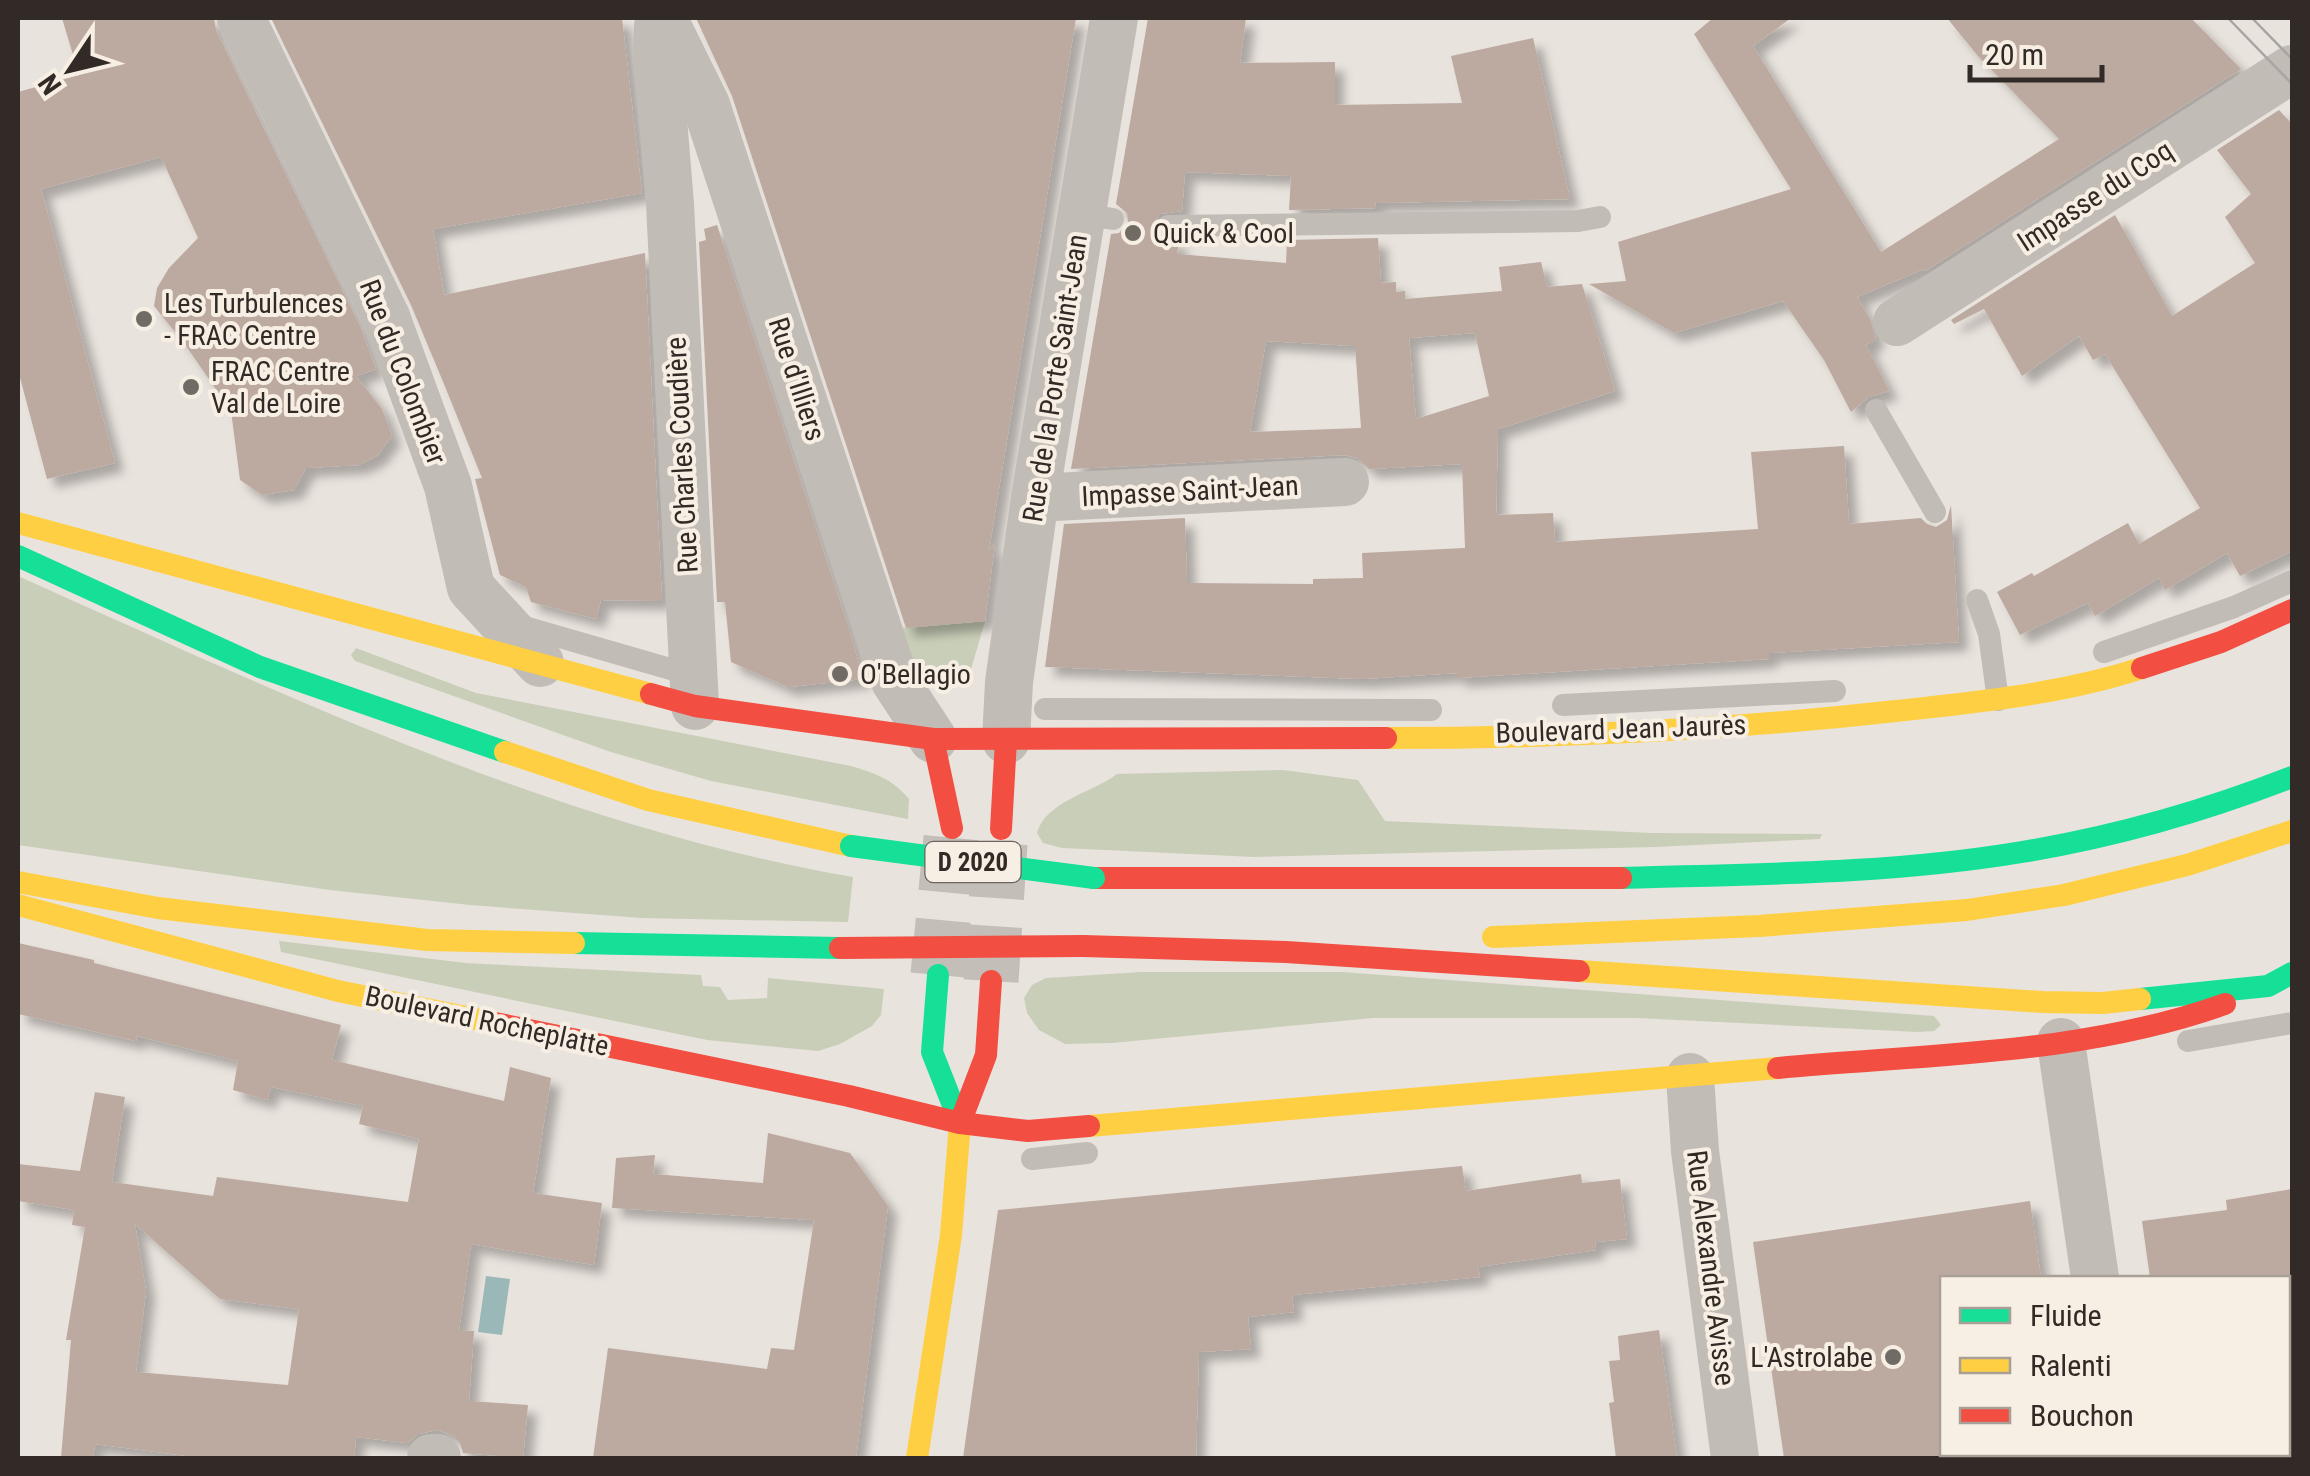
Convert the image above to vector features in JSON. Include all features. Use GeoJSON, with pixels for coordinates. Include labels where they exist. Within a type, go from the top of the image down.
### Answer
{"type":"FeatureCollection","features":[{"type":"Feature","properties":{"kind":"main road"},"geometry":{"type":"LineString","coordinates":[[18,522],[540,663],[933,739],[952,828]]}},
{"type":"Feature","properties":{"kind":"main road","name":"D 2020"},"geometry":{"type":"LineString","coordinates":[[18,556],[260,668],[648,800],[852,846],[1094,878],[1558,880],[1757,874],[1944,862],[2024,852],[2210,809],[2292,777]]}},
{"type":"Feature","properties":{"kind":"main road","name":"Boulevard Jean Jaurès"},"geometry":{"type":"LineString","coordinates":[[933,739],[1394,738],[1704,728],[1998,700],[2093,684],[2221,642],[2292,610]]}},
{"type":"Feature","properties":{"kind":"main road"},"geometry":{"type":"LineString","coordinates":[[1001,830],[1006,740]]}},
{"type":"Feature","properties":{"kind":"main road"},"geometry":{"type":"LineString","coordinates":[[1286,952],[1559,932],[1760,926],[1966,910],[2064,895],[2187,866],[2292,831]]}},
{"type":"Feature","properties":{"kind":"main road"},"geometry":{"type":"LineString","coordinates":[[18,882],[158,908],[427,940],[840,948],[1084,946],[1286,952],[2042,1002],[2103,1003],[2268,986]]}},
{"type":"Feature","properties":{"kind":"main road","name":"Boulevard Rocheplatte"},"geometry":{"type":"LineString","coordinates":[[18,905],[338,990],[849,1096],[960,1123]]}},
{"type":"Feature","properties":{"kind":"main road"},"geometry":{"type":"LineString","coordinates":[[960,1123],[1028,1132],[1678,1094],[2063,1052],[2213,1010],[2292,973]]}},
{"type":"Feature","properties":{"kind":"main road"},"geometry":{"type":"LineString","coordinates":[[938,975],[932,1052],[960,1123]]}},
{"type":"Feature","properties":{"kind":"main road"},"geometry":{"type":"LineString","coordinates":[[917,1458],[951,1235],[960,1123],[986,1055],[991,981]]}},
{"type":"Feature","properties":{"kind":"street","name":"Rue du Colombier"},"geometry":{"type":"LineString","coordinates":[[241,18],[386,317],[448,486],[471,588],[540,663]]}},
{"type":"Feature","properties":{"kind":"street","name":"Rue d'Illiers"},"geometry":{"type":"LineString","coordinates":[[661,18],[657,47],[670,204]]}},
{"type":"Feature","properties":{"kind":"street","name":"Rue d'Illiers"},"geometry":{"type":"LineString","coordinates":[[661,18],[706,105],[895,681],[933,739]]}},
{"type":"Feature","properties":{"kind":"street","name":"Rue de la Porte Saint-Jean"},"geometry":{"type":"LineString","coordinates":[[1006,740],[1035,498],[1098,216],[1114,18]]}},
{"type":"Feature","properties":{"kind":"street","name":"Impasse du Coq"},"geometry":{"type":"LineString","coordinates":[[1897,322],[2292,68]]}},
{"type":"Feature","properties":{"kind":"street","name":"Rue Charles Coudière"},"geometry":{"type":"LineString","coordinates":[[670,204],[694,691]]}},
{"type":"Feature","properties":{"kind":"street","name":"Impasse Saint-Jean"},"geometry":{"type":"LineString","coordinates":[[1035,498],[1345,482]]}},
{"type":"Feature","properties":{"kind":"street"},"geometry":{"type":"LineString","coordinates":[[2063,1052],[2095,1276]]}},
{"type":"Feature","properties":{"kind":"street","name":"Rue Alexandre Avisse"},"geometry":{"type":"LineString","coordinates":[[1678,1094],[1696,1151],[1735,1458]]}},
{"type":"Feature","properties":{"kind":"lane"},"geometry":{"type":"LineString","coordinates":[[1168,226],[1578,221],[1600,217]]}},
{"type":"Feature","properties":{"kind":"lane"},"geometry":{"type":"LineString","coordinates":[[1876,410],[1935,512]]}},
{"type":"Feature","properties":{"kind":"lane"},"geometry":{"type":"LineString","coordinates":[[2076,661],[2234,607],[2292,581]]}},
{"type":"Feature","properties":{"kind":"lane"},"geometry":{"type":"LineString","coordinates":[[1977,600],[1989,634],[1998,700]]}},
{"type":"Feature","properties":{"kind":"lane"},"geometry":{"type":"LineString","coordinates":[[498,620],[694,691],[792,706],[852,710]]}},
{"type":"Feature","properties":{"kind":"lane"},"geometry":{"type":"LineString","coordinates":[[1531,707],[1862,689]]}},
{"type":"Feature","properties":{"kind":"lane"},"geometry":{"type":"LineString","coordinates":[[1045,709],[1456,710]]}},
{"type":"Feature","properties":{"kind":"lane"},"geometry":{"type":"LineString","coordinates":[[2063,1052],[2292,1023]]}},
{"type":"Feature","properties":{"kind":"lane"},"geometry":{"type":"LineString","coordinates":[[1200,1140],[1350,1122],[1678,1094]]}},
{"type":"Feature","properties":{"kind":"lane"},"geometry":{"type":"LineString","coordinates":[[1032,1159],[1106,1150]]}},
{"type":"Feature","properties":{"kind":"green space"},"geometry":{"type":"Polygon","coordinates":[[[18,576],[324,711],[531,791],[744,854],[853,877],[848,922],[641,918],[470,905],[330,890],[18,845],[18,576]]]}},
{"type":"Feature","properties":{"kind":"green space"},"geometry":{"type":"Polygon","coordinates":[[[985,621],[970,673],[917,673],[901,628],[985,621]]]}},
{"type":"Feature","properties":{"kind":"green space"},"geometry":{"type":"Polygon","coordinates":[[[356,648],[476,693],[851,766],[883,778],[903,792],[909,799],[908,819],[711,781],[611,752],[355,661],[351,655],[356,648]]]}},
{"type":"Feature","properties":{"kind":"green space"},"geometry":{"type":"Polygon","coordinates":[[[1283,770],[1358,780],[1385,821],[1652,833],[1822,834],[1820,839],[1655,847],[1254,857],[1062,848],[1043,843],[1037,833],[1042,822],[1060,805],[1117,774],[1283,770]]]}},
{"type":"Feature","properties":{"kind":"green space"},"geometry":{"type":"Polygon","coordinates":[[[279,941],[466,963],[701,975],[703,986],[720,987],[728,1000],[767,998],[768,978],[884,989],[881,1015],[872,1026],[818,1051],[707,1040],[281,952],[279,941]]]}},
{"type":"Feature","properties":{"kind":"green space"},"geometry":{"type":"Polygon","coordinates":[[[1141,972],[1342,972],[1934,1016],[1941,1025],[1934,1031],[1918,1032],[1637,1018],[1373,1018],[1065,1044],[1039,1030],[1027,1013],[1024,998],[1032,985],[1046,978],[1141,972]]]}},
{"type":"Feature","properties":{"kind":"water"},"geometry":{"type":"Polygon","coordinates":[[[486,1276],[510,1279],[502,1335],[478,1332],[486,1276]]]}},
{"type":"Feature","properties":{"kind":"building"},"geometry":{"type":"Polygon","coordinates":[[[62,18],[214,18],[216,30],[361,328],[376,369],[356,376],[382,409],[392,436],[377,456],[359,465],[306,468],[294,490],[262,495],[240,480],[231,411],[154,306],[157,288],[169,268],[198,238],[161,157],[41,189],[115,463],[47,479],[18,370],[18,92],[79,75],[62,18]]]}},
{"type":"Feature","properties":{"kind":"building"},"geometry":{"type":"Polygon","coordinates":[[[271,18],[622,18],[642,193],[433,229],[444,295],[645,253],[662,601],[601,600],[596,619],[531,602],[526,587],[500,575],[475,479],[482,478],[444,384],[411,305],[271,18]]]}},
{"type":"Feature","properties":{"kind":"building"},"geometry":{"type":"Polygon","coordinates":[[[696,18],[1076,18],[989,550],[995,543],[985,621],[906,628],[732,96],[696,18]]]}},
{"type":"Feature","properties":{"kind":"building"},"geometry":{"type":"Polygon","coordinates":[[[1148,18],[1246,18],[1240,63],[1335,62],[1335,105],[1462,103],[1451,56],[1533,38],[1570,199],[1375,203],[1376,208],[1289,210],[1291,176],[1185,172],[1182,211],[1160,214],[1155,220],[1155,233],[1162,239],[1179,241],[1177,254],[1286,263],[1287,240],[1378,238],[1381,283],[1396,282],[1396,292],[1405,291],[1405,299],[1502,291],[1499,267],[1541,262],[1547,287],[1582,284],[1615,391],[1498,429],[1496,515],[1553,513],[1555,542],[1758,529],[1751,452],[1844,446],[1849,524],[1921,518],[1936,527],[1947,520],[1951,505],[1959,642],[1769,653],[1769,659],[1457,678],[1457,673],[1363,679],[1045,667],[1064,524],[1185,518],[1187,583],[1313,584],[1313,579],[1363,578],[1362,553],[1465,548],[1462,464],[1369,469],[1358,458],[1344,455],[1071,469],[1111,234],[1119,233],[1128,222],[1127,213],[1116,204],[1148,18]],[[1475,333],[1409,338],[1416,419],[1489,396],[1475,333]],[[1266,341],[1250,432],[1361,428],[1355,346],[1266,341]]]}},
{"type":"Feature","properties":{"kind":"building"},"geometry":{"type":"Polygon","coordinates":[[[1713,18],[1791,18],[1753,46],[1881,252],[2059,139],[1978,56],[1947,18],[2191,18],[2241,69],[1925,271],[1857,297],[1876,339],[1866,345],[1889,391],[1869,397],[1851,412],[1824,360],[1783,301],[1674,333],[1589,284],[1626,281],[1618,242],[1791,189],[1694,34],[1713,18]]]}},
{"type":"Feature","properties":{"kind":"building"},"geometry":{"type":"Polygon","coordinates":[[[2279,110],[2292,124],[2292,551],[2240,576],[2227,553],[2165,590],[2159,578],[2095,616],[2088,603],[2020,635],[1997,592],[2032,573],[2034,576],[2128,523],[2139,544],[2200,508],[2105,354],[2093,360],[2079,336],[2022,376],[1984,309],[1954,324],[1951,320],[2115,215],[2172,316],[2255,263],[2225,217],[2251,194],[2217,150],[2279,110]]]}},
{"type":"Feature","properties":{"kind":"building"},"geometry":{"type":"Polygon","coordinates":[[[717,225],[863,679],[788,687],[731,662],[725,602],[717,602],[699,242],[706,240],[704,229],[717,225]]]}},
{"type":"Feature","properties":{"kind":"building"},"geometry":{"type":"Polygon","coordinates":[[[18,943],[341,1025],[332,1060],[504,1101],[510,1067],[551,1078],[533,1193],[602,1203],[594,1265],[471,1244],[459,1330],[474,1331],[469,1401],[528,1405],[523,1458],[463,1453],[452,1435],[437,1430],[418,1434],[408,1443],[356,1437],[354,1458],[203,1458],[95,1444],[93,1458],[61,1458],[71,1340],[66,1340],[85,1227],[72,1225],[74,1210],[18,1201],[18,1164],[80,1171],[95,1092],[125,1097],[112,1182],[213,1196],[217,1177],[408,1202],[419,1139],[359,1124],[363,1106],[271,1087],[267,1100],[233,1090],[238,1061],[137,1036],[136,1041],[18,1014],[18,943]],[[135,1224],[146,1291],[136,1372],[288,1385],[299,1309],[220,1299],[135,1224]]]}},
{"type":"Feature","properties":{"kind":"building"},"geometry":{"type":"Polygon","coordinates":[[[768,1133],[850,1153],[888,1206],[856,1458],[593,1458],[608,1348],[767,1369],[771,1348],[794,1350],[814,1220],[612,1208],[616,1158],[655,1155],[653,1174],[763,1183],[768,1133]]]}},
{"type":"Feature","properties":{"kind":"building"},"geometry":{"type":"Polygon","coordinates":[[[1462,1166],[1466,1191],[1581,1174],[1582,1183],[1620,1179],[1627,1239],[1595,1242],[1596,1250],[1478,1267],[1480,1277],[1292,1295],[1294,1312],[1248,1317],[1251,1349],[1199,1352],[1196,1458],[963,1458],[998,1210],[1462,1166]]]}},
{"type":"Feature","properties":{"kind":"building"},"geometry":{"type":"Polygon","coordinates":[[[2292,1189],[2292,1278],[2150,1276],[2142,1221],[2227,1210],[2226,1200],[2292,1189]]]}},
{"type":"Feature","properties":{"kind":"building"},"geometry":{"type":"Polygon","coordinates":[[[2030,1201],[2041,1276],[1940,1276],[1942,1458],[1784,1458],[1753,1242],[2030,1201]]]}},
{"type":"Feature","properties":{"kind":"building"},"geometry":{"type":"Polygon","coordinates":[[[1659,1330],[1677,1458],[1616,1458],[1609,1403],[1614,1402],[1609,1361],[1620,1360],[1618,1336],[1659,1330]]]}},
{"type":"Feature","properties":{"kind":"tunnel"},"geometry":{"type":"LineString","coordinates":[[938,975],[952,828]]}},
{"type":"Feature","properties":{"kind":"tunnel"},"geometry":{"type":"LineString","coordinates":[[991,981],[1001,829]]}},
{"type":"Feature","properties":{"kind":"tram line"},"geometry":{"type":"LineString","coordinates":[[2228,18],[2292,84]]}},
{"type":"Feature","properties":{"kind":"tram line"},"geometry":{"type":"LineString","coordinates":[[2252,18],[2292,59]]}},
{"type":"Feature","properties":{"kind":"traffic: fast"},"geometry":{"type":"LineString","coordinates":[[18,556],[260,667],[505,752]]}},
{"type":"Feature","properties":{"kind":"traffic: fast"},"geometry":{"type":"LineString","coordinates":[[1621,878],[1873,869],[2022,852],[2159,822],[2292,777]]}},
{"type":"Feature","properties":{"kind":"traffic: fast"},"geometry":{"type":"LineString","coordinates":[[851,846],[1094,878]]}},
{"type":"Feature","properties":{"kind":"traffic: fast"},"geometry":{"type":"LineString","coordinates":[[574,943],[840,948]]}},
{"type":"Feature","properties":{"kind":"traffic: fast"},"geometry":{"type":"LineString","coordinates":[[2140,999],[2268,986],[2292,973]]}},
{"type":"Feature","properties":{"kind":"traffic: fast"},"geometry":{"type":"LineString","coordinates":[[938,975],[932,1052],[960,1123]]}},
{"type":"Feature","properties":{"kind":"traffic: slow"},"geometry":{"type":"LineString","coordinates":[[18,523],[651,694]]}},
{"type":"Feature","properties":{"kind":"traffic: slow"},"geometry":{"type":"LineString","coordinates":[[1386,738],[1641,732],[1833,718],[2020,696],[2142,668]]}},
{"type":"Feature","properties":{"kind":"traffic: slow"},"geometry":{"type":"LineString","coordinates":[[505,752],[648,800],[851,846]]}},
{"type":"Feature","properties":{"kind":"traffic: slow"},"geometry":{"type":"LineString","coordinates":[[1493,937],[1759,926],[1967,910],[2064,895],[2187,865],[2292,831]]}},
{"type":"Feature","properties":{"kind":"traffic: slow"},"geometry":{"type":"LineString","coordinates":[[18,882],[158,908],[427,940],[574,943]]}},
{"type":"Feature","properties":{"kind":"traffic: slow"},"geometry":{"type":"LineString","coordinates":[[18,905],[338,991],[495,1023]]}},
{"type":"Feature","properties":{"kind":"traffic: slow"},"geometry":{"type":"LineString","coordinates":[[1579,971],[2042,1002],[2140,999]]}},
{"type":"Feature","properties":{"kind":"traffic: slow"},"geometry":{"type":"LineString","coordinates":[[1089,1126],[1778,1068]]}},
{"type":"Feature","properties":{"kind":"traffic: slow"},"geometry":{"type":"LineString","coordinates":[[917,1458],[951,1235],[960,1123]]}},
{"type":"Feature","properties":{"kind":"traffic: jam"},"geometry":{"type":"LineString","coordinates":[[2142,668],[2221,642],[2292,610]]}},
{"type":"Feature","properties":{"kind":"traffic: jam"},"geometry":{"type":"LineString","coordinates":[[651,694],[695,706],[933,739],[1386,738]]}},
{"type":"Feature","properties":{"kind":"traffic: jam"},"geometry":{"type":"LineString","coordinates":[[933,739],[952,828]]}},
{"type":"Feature","properties":{"kind":"traffic: jam"},"geometry":{"type":"LineString","coordinates":[[1001,829],[1006,740]]}},
{"type":"Feature","properties":{"kind":"traffic: jam"},"geometry":{"type":"LineString","coordinates":[[1094,878],[1621,878]]}},
{"type":"Feature","properties":{"kind":"traffic: jam"},"geometry":{"type":"LineString","coordinates":[[1083,946],[1286,952],[1579,971]]}},
{"type":"Feature","properties":{"kind":"traffic: jam"},"geometry":{"type":"LineString","coordinates":[[840,948],[1083,946]]}},
{"type":"Feature","properties":{"kind":"traffic: jam"},"geometry":{"type":"LineString","coordinates":[[960,1123],[986,1055],[991,981]]}},
{"type":"Feature","properties":{"kind":"traffic: jam"},"geometry":{"type":"LineString","coordinates":[[1778,1068],[2060,1043],[2116,1034],[2225,1004]]}},
{"type":"Feature","properties":{"kind":"traffic: jam"},"geometry":{"type":"LineString","coordinates":[[495,1023],[849,1096],[960,1123],[1028,1131],[1089,1126]]}},
{"type":"Feature","properties":{"kind":"place","name":"Quick & Cool"},"geometry":{"type":"Point","coordinates":[1133,233]}},
{"type":"Feature","properties":{"kind":"place","name":"Les Turbulences - FRAC Centre"},"geometry":{"type":"Point","coordinates":[144,319]}},
{"type":"Feature","properties":{"kind":"place","name":"FRAC Centre Val de Loire"},"geometry":{"type":"Point","coordinates":[191,387]}},
{"type":"Feature","properties":{"kind":"place","name":"O'Bellagio"},"geometry":{"type":"Point","coordinates":[840,674]}},
{"type":"Feature","properties":{"kind":"place","name":"L'Astrolabe"},"geometry":{"type":"Point","coordinates":[1893,1357]}}]}
